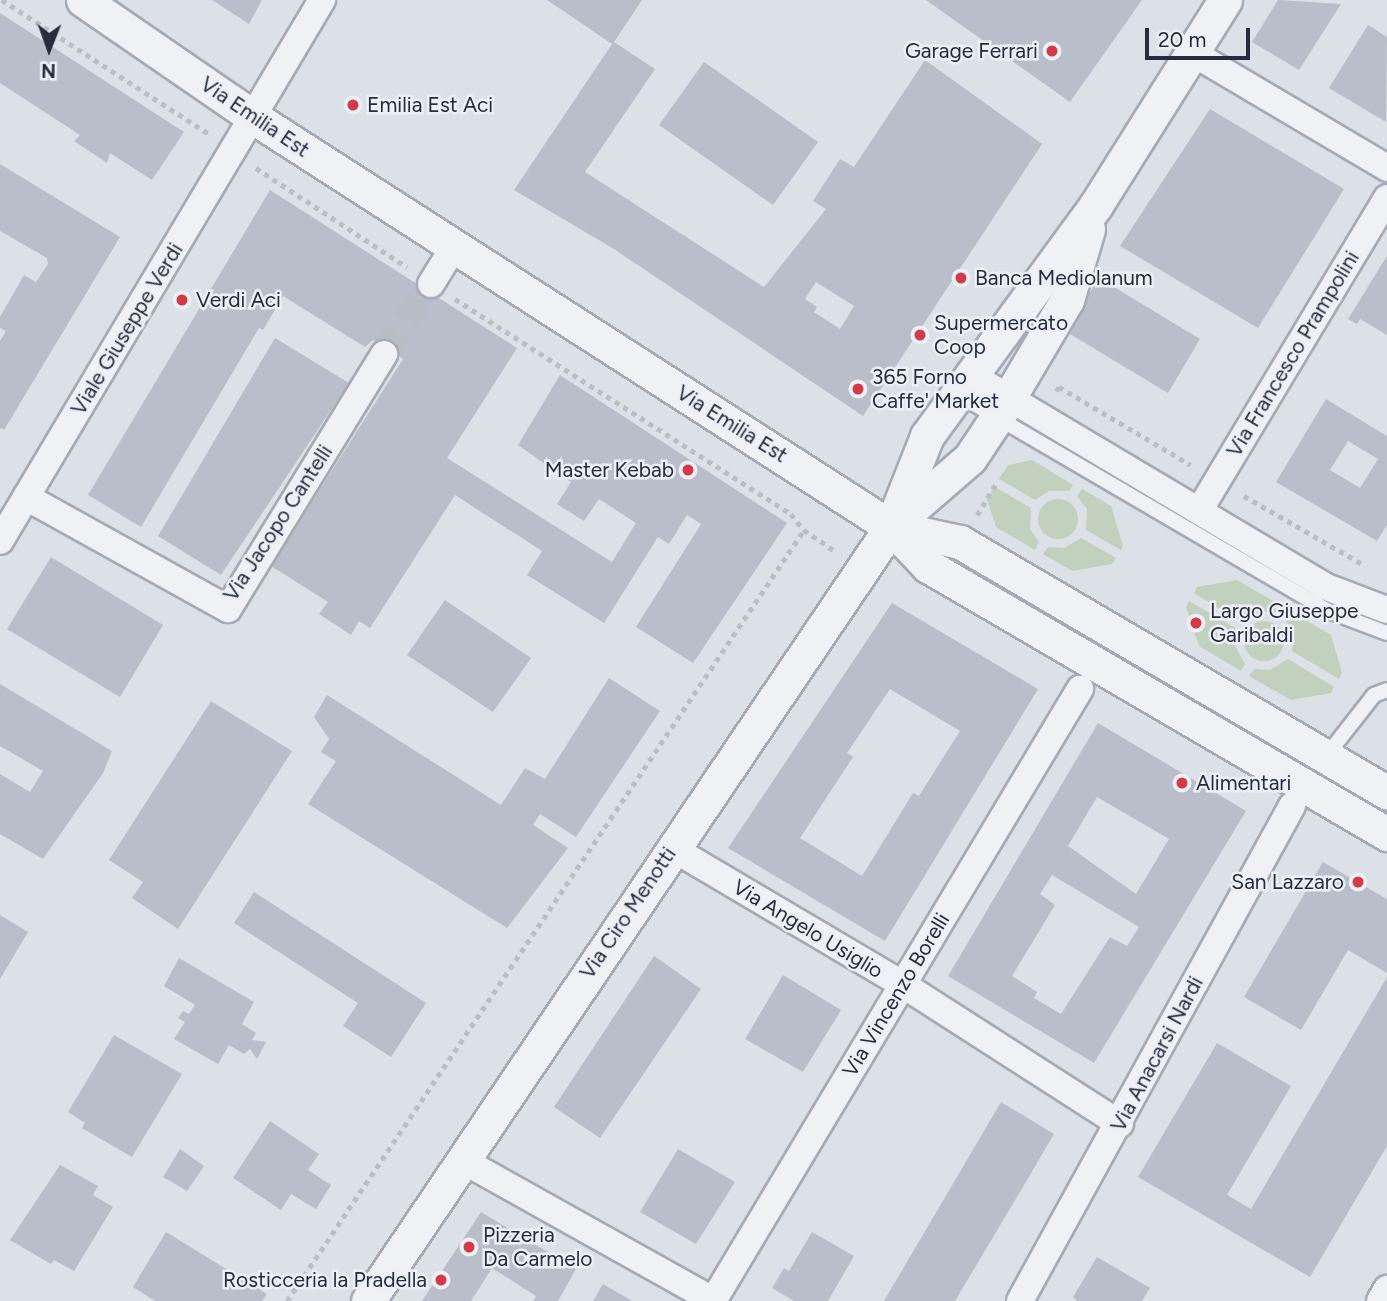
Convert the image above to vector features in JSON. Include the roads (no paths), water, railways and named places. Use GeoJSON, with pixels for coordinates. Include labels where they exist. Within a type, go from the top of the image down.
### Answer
{"type":"FeatureCollection","features":[{"type":"Feature","properties":{"kind":"street","name":"Via Emilia Est"},"geometry":{"type":"LineString","coordinates":[[83,0],[253,117],[891,527],[944,576],[1387,834]]}},
{"type":"Feature","properties":{"kind":"street","name":"Viale Giuseppe Verdi"},"geometry":{"type":"LineString","coordinates":[[0,541],[323,0]]}},
{"type":"Feature","properties":{"kind":"street"},"geometry":{"type":"LineString","coordinates":[[891,527],[927,436],[1096,205],[1225,0]]}},
{"type":"Feature","properties":{"kind":"street"},"geometry":{"type":"LineString","coordinates":[[1191,52],[1387,168]]}},
{"type":"Feature","properties":{"kind":"street","name":"Via Francesco Prampolini"},"geometry":{"type":"LineString","coordinates":[[1199,511],[1387,198]]}},
{"type":"Feature","properties":{"kind":"street"},"geometry":{"type":"LineString","coordinates":[[891,527],[971,458],[1004,407],[1067,300],[1096,205]]}},
{"type":"Feature","properties":{"kind":"street"},"geometry":{"type":"LineString","coordinates":[[431,284],[455,245]]}},
{"type":"Feature","properties":{"kind":"street","name":"Via Jacopo Cantelli"},"geometry":{"type":"LineString","coordinates":[[26,497],[228,608],[384,354]]}},
{"type":"Feature","properties":{"kind":"street"},"geometry":{"type":"LineString","coordinates":[[963,384],[1199,511],[1324,586],[1387,610]]}},
{"type":"Feature","properties":{"kind":"street"},"geometry":{"type":"LineString","coordinates":[[891,527],[960,542],[1327,755],[1387,793]]}},
{"type":"Feature","properties":{"kind":"street","name":"Via Ciro Menotti"},"geometry":{"type":"LineString","coordinates":[[368,1301],[891,527]]}},
{"type":"Feature","properties":{"kind":"street","name":"Via Vincenzo Borelli"},"geometry":{"type":"LineString","coordinates":[[713,1301],[1080,689]]}},
{"type":"Feature","properties":{"kind":"street","name":"Via Anacarsi Nardi"},"geometry":{"type":"LineString","coordinates":[[1020,1301],[1120,1124],[1292,806]]}},
{"type":"Feature","properties":{"kind":"street","name":"Via Angelo Usiglio"},"geometry":{"type":"LineString","coordinates":[[672,848],[901,985],[1120,1124]]}},
{"type":"Feature","properties":{"kind":"street"},"geometry":{"type":"LineString","coordinates":[[462,1160],[713,1301]]}},
{"type":"Feature","properties":{"kind":"street"},"geometry":{"type":"LineString","coordinates":[[1380,1301],[1387,1289]]}},
{"type":"Feature","properties":{"kind":"lane"},"geometry":{"type":"LineString","coordinates":[[1004,407],[1326,610],[1387,633]]}},
{"type":"Feature","properties":{"kind":"lane"},"geometry":{"type":"LineString","coordinates":[[1327,755],[1374,695],[1387,690]]}},
{"type":"Feature","properties":{"kind":"tunnel"},"geometry":{"type":"LineString","coordinates":[[384,354],[431,284]]}},
{"type":"Feature","properties":{"kind":"place","name":"Garage Ferrari"},"geometry":{"type":"Point","coordinates":[1052,51]}},
{"type":"Feature","properties":{"kind":"place","name":"Emilia Est Aci"},"geometry":{"type":"Point","coordinates":[353,105]}},
{"type":"Feature","properties":{"kind":"place","name":"Banca Mediolanum"},"geometry":{"type":"Point","coordinates":[961,278]}},
{"type":"Feature","properties":{"kind":"place","name":"Verdi Aci"},"geometry":{"type":"Point","coordinates":[182,300]}},
{"type":"Feature","properties":{"kind":"place","name":"Supermercato Coop"},"geometry":{"type":"Point","coordinates":[920,335]}},
{"type":"Feature","properties":{"kind":"place","name":"365 Forno Caffe' Market"},"geometry":{"type":"Point","coordinates":[858,389]}},
{"type":"Feature","properties":{"kind":"place","name":"Master Kebab"},"geometry":{"type":"Point","coordinates":[688,470]}},
{"type":"Feature","properties":{"kind":"place","name":"Largo Giuseppe Garibaldi"},"geometry":{"type":"Point","coordinates":[1196,623]}},
{"type":"Feature","properties":{"kind":"place","name":"Alimentari"},"geometry":{"type":"Point","coordinates":[1182,783]}},
{"type":"Feature","properties":{"kind":"place","name":"San Lazzaro"},"geometry":{"type":"Point","coordinates":[1358,882]}},
{"type":"Feature","properties":{"kind":"place","name":"Pizzeria Da Carmelo"},"geometry":{"type":"Point","coordinates":[469,1247]}},
{"type":"Feature","properties":{"kind":"place","name":"Rosticceria la Pradella"},"geometry":{"type":"Point","coordinates":[441,1280]}}]}
